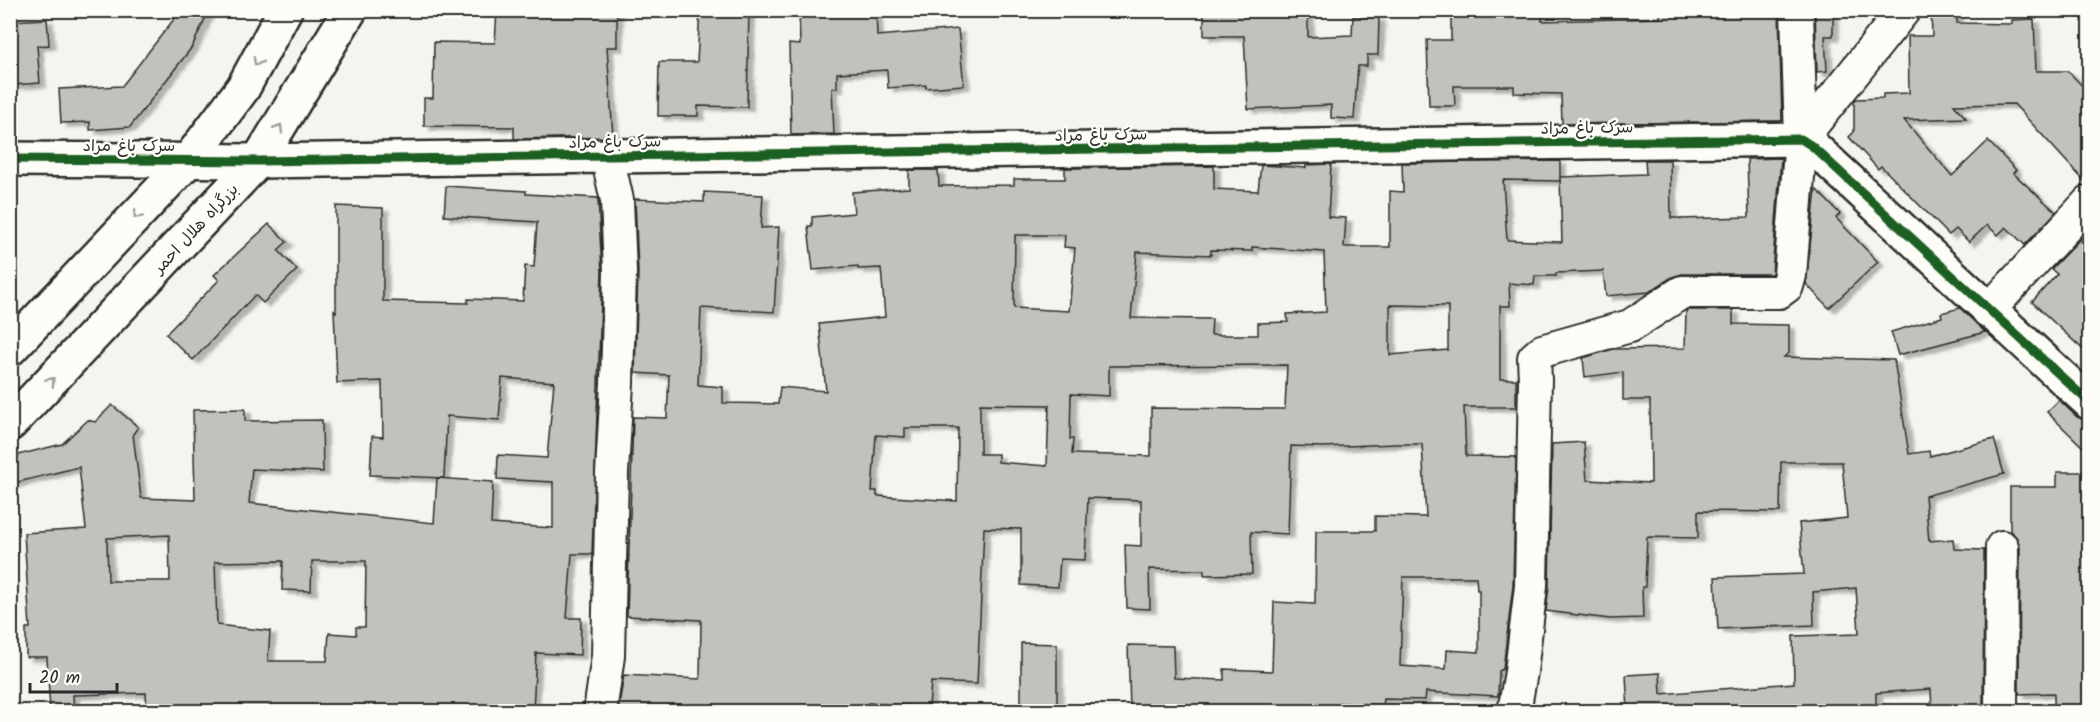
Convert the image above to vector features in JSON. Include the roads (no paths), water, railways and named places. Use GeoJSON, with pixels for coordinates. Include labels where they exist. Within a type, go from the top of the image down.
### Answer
{"type":"FeatureCollection","features":[{"type":"Feature","properties":{"kind":"main road"},"geometry":{"type":"LineString","coordinates":[[10,349],[189,160],[243,88],[285,10]]}},
{"type":"Feature","properties":{"kind":"main road","name":"بزرگراه هلال احمر"},"geometry":{"type":"LineString","coordinates":[[10,424],[258,161],[350,10]]}},
{"type":"Feature","properties":{"kind":"main road"},"geometry":{"type":"LineString","coordinates":[[1801,139],[1812,146],[2090,403]]}},
{"type":"Feature","properties":{"kind":"main road","name":"سرک باغ مراد"},"geometry":{"type":"LineString","coordinates":[[10,159],[258,161],[1801,139]]}},
{"type":"Feature","properties":{"kind":"street"},"geometry":{"type":"LineString","coordinates":[[1514,711],[1531,586],[1534,358],[1542,351],[1630,326],[1682,292],[1779,292],[1787,286],[1791,275],[1801,139],[1797,10]]}},
{"type":"Feature","properties":{"kind":"street"},"geometry":{"type":"LineString","coordinates":[[1801,139],[1904,10]]}},
{"type":"Feature","properties":{"kind":"street"},"geometry":{"type":"LineString","coordinates":[[600,711],[608,656],[620,272],[617,200],[607,156]]}},
{"type":"Feature","properties":{"kind":"street"},"geometry":{"type":"LineString","coordinates":[[1988,311],[2090,201]]}},
{"type":"Feature","properties":{"kind":"street"},"geometry":{"type":"LineString","coordinates":[[2001,711],[2002,547]]}}]}
